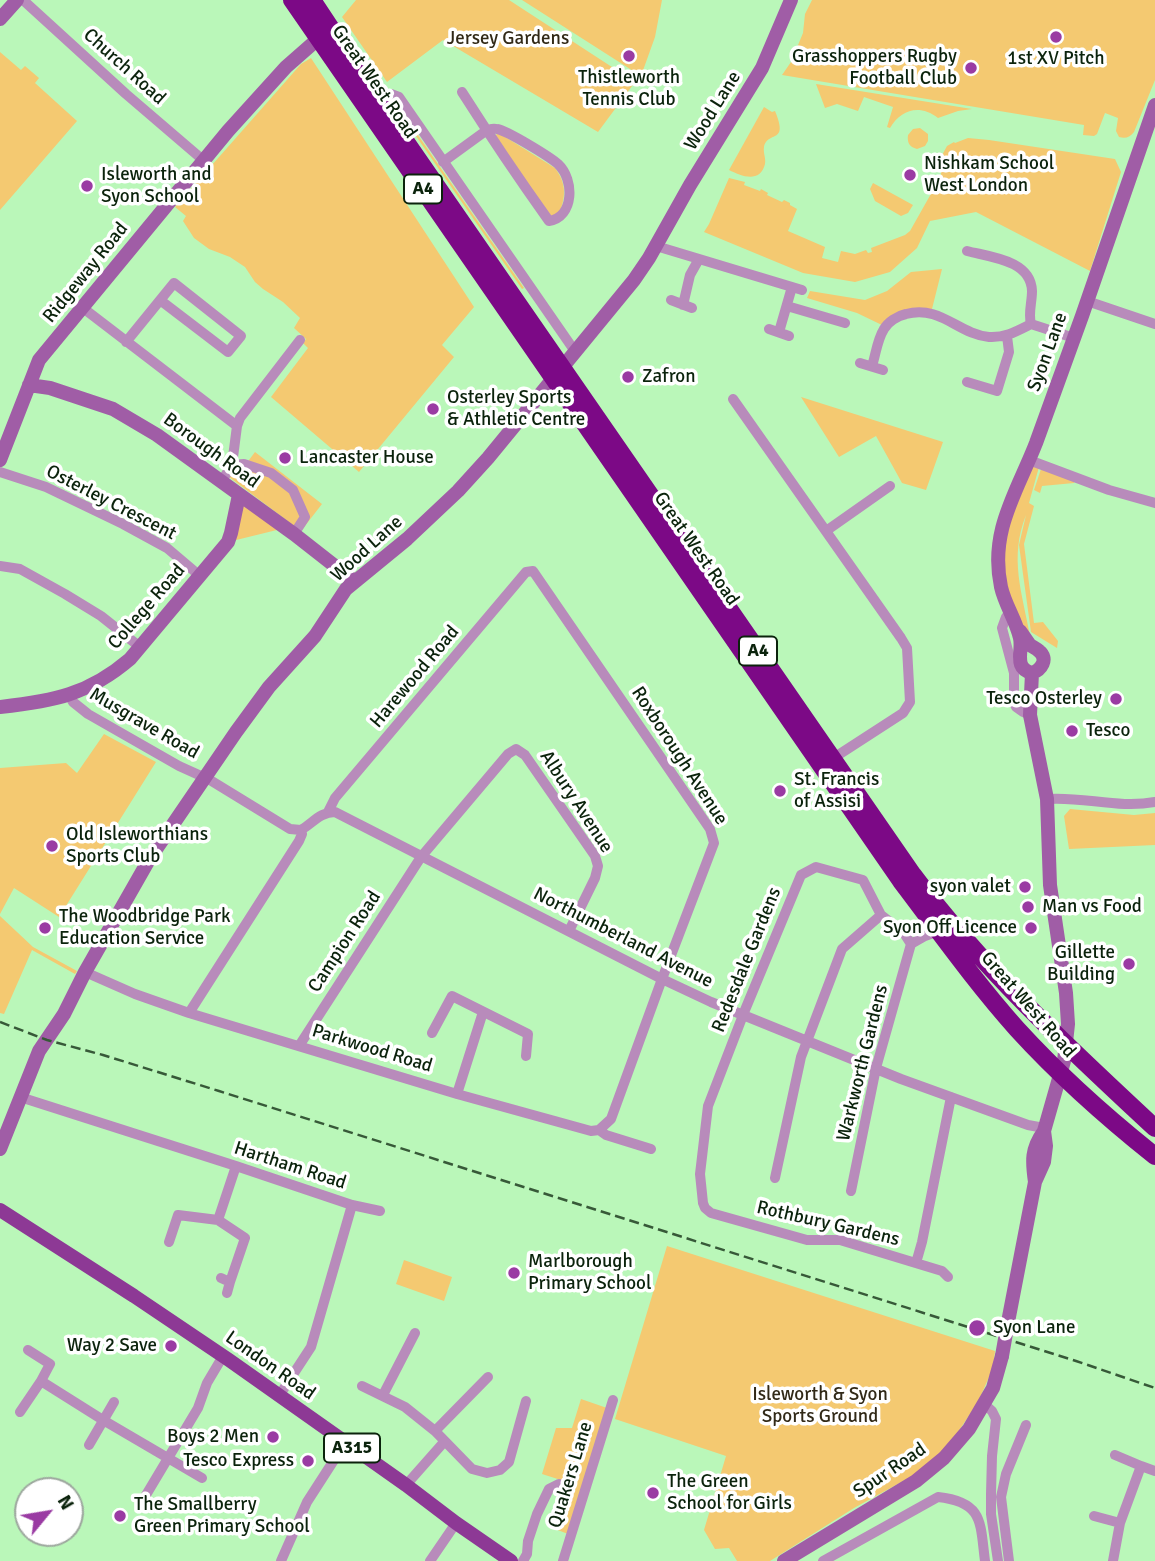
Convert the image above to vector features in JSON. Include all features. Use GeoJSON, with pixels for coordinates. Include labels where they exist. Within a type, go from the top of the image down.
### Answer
{"type":"FeatureCollection","features":[{"type":"Feature","properties":{"kind":"highway","name":"Great West Road"},"geometry":{"type":"LineString","coordinates":[[292,0],[937,908],[1066,1045],[1155,1128]]}},
{"type":"Feature","properties":{"kind":"highway","name":"Great West Road"},"geometry":{"type":"LineString","coordinates":[[312,0],[557,372],[894,870],[973,976],[1016,1028],[1061,1074],[1155,1156]]}},
{"type":"Feature","properties":{"kind":"highway","name":"A4"},"geometry":{"type":"LineString","coordinates":[[995,971],[1016,1007],[1052,1048],[1061,1074]]}},
{"type":"Feature","properties":{"kind":"highway","name":"A4"},"geometry":{"type":"LineString","coordinates":[[1066,1045],[1081,1074],[1113,1107],[1136,1140]]}},
{"type":"Feature","properties":{"kind":"main road","name":"London Road"},"geometry":{"type":"LineString","coordinates":[[0,1210],[223,1356],[511,1561]]}},
{"type":"Feature","properties":{"kind":"street"},"geometry":{"type":"LineString","coordinates":[[0,19],[18,0]]}},
{"type":"Feature","properties":{"kind":"street","name":"Church Road"},"geometry":{"type":"LineString","coordinates":[[23,0],[203,160]]}},
{"type":"Feature","properties":{"kind":"street","name":"Wood Lane"},"geometry":{"type":"LineString","coordinates":[[0,1149],[39,1051],[64,1014],[150,858],[204,778],[262,696],[315,636],[346,589],[458,491],[626,289],[649,258],[762,68],[791,0]]}},
{"type":"Feature","properties":{"kind":"street","name":"Ridgeway Road"},"geometry":{"type":"LineString","coordinates":[[0,460],[39,360],[203,160],[286,67],[318,38]]}},
{"type":"Feature","properties":{"kind":"street"},"geometry":{"type":"LineString","coordinates":[[443,162],[487,131],[495,128],[512,135],[559,165],[570,190],[568,205],[563,215],[557,220],[549,221],[487,131],[462,92]]}},
{"type":"Feature","properties":{"kind":"street"},"geometry":{"type":"LineString","coordinates":[[379,102],[391,94],[398,97],[574,350]]}},
{"type":"Feature","properties":{"kind":"street","name":"Syon Lane"},"geometry":{"type":"LineString","coordinates":[[1028,650],[1010,612],[1000,582],[999,540],[1003,522],[1023,469],[1030,460],[1155,105]]}},
{"type":"Feature","properties":{"kind":"street"},"geometry":{"type":"LineString","coordinates":[[656,246],[797,288],[787,306],[779,332]]}},
{"type":"Feature","properties":{"kind":"street"},"geometry":{"type":"LineString","coordinates":[[967,251],[992,253],[1023,269],[1030,279],[1032,292],[1029,310],[1031,324]]}},
{"type":"Feature","properties":{"kind":"street"},"geometry":{"type":"LineString","coordinates":[[670,300],[688,306],[690,275],[699,259]]}},
{"type":"Feature","properties":{"kind":"street"},"geometry":{"type":"LineString","coordinates":[[126,342],[160,300],[174,283],[241,336],[228,352],[160,300]]}},
{"type":"Feature","properties":{"kind":"street"},"geometry":{"type":"LineString","coordinates":[[1087,301],[1155,324]]}},
{"type":"Feature","properties":{"kind":"street"},"geometry":{"type":"LineString","coordinates":[[787,306],[845,323]]}},
{"type":"Feature","properties":{"kind":"street"},"geometry":{"type":"LineString","coordinates":[[83,308],[237,426]]}},
{"type":"Feature","properties":{"kind":"street"},"geometry":{"type":"LineString","coordinates":[[872,366],[884,329],[898,316],[909,313],[941,316],[974,333],[989,337],[1007,336],[1031,324],[1073,338]]}},
{"type":"Feature","properties":{"kind":"street"},"geometry":{"type":"LineString","coordinates":[[967,382],[997,391],[1009,352],[1007,336]]}},
{"type":"Feature","properties":{"kind":"street"},"geometry":{"type":"LineString","coordinates":[[221,482],[232,465],[240,418],[300,340]]}},
{"type":"Feature","properties":{"kind":"street"},"geometry":{"type":"LineString","coordinates":[[860,363],[883,370]]}},
{"type":"Feature","properties":{"kind":"street","name":"Borough Road"},"geometry":{"type":"LineString","coordinates":[[29,385],[50,388],[113,409],[157,435],[354,581]]}},
{"type":"Feature","properties":{"kind":"street"},"geometry":{"type":"LineString","coordinates":[[733,399],[907,648],[910,702],[903,713],[832,759]]}},
{"type":"Feature","properties":{"kind":"street"},"geometry":{"type":"LineString","coordinates":[[1030,460],[1109,490],[1155,503]]}},
{"type":"Feature","properties":{"kind":"street"},"geometry":{"type":"LineString","coordinates":[[232,465],[244,464],[271,473],[293,490],[305,517],[294,534]]}},
{"type":"Feature","properties":{"kind":"street","name":"Osterley Crescent"},"geometry":{"type":"LineString","coordinates":[[0,472],[46,487],[123,524],[167,548],[200,576]]}},
{"type":"Feature","properties":{"kind":"street"},"geometry":{"type":"LineString","coordinates":[[826,531],[890,486]]}},
{"type":"Feature","properties":{"kind":"street","name":"College Road"},"geometry":{"type":"LineString","coordinates":[[0,707],[43,702],[69,695],[93,685],[130,659],[228,542],[239,495]]}},
{"type":"Feature","properties":{"kind":"street"},"geometry":{"type":"LineString","coordinates":[[0,566],[20,569],[54,588],[102,616],[140,647]]}},
{"type":"Feature","properties":{"kind":"street","name":"Harewood Road"},"geometry":{"type":"LineString","coordinates":[[328,812],[335,799],[526,572],[533,572]]}},
{"type":"Feature","properties":{"kind":"street","name":"Roxborough Avenue"},"geometry":{"type":"LineString","coordinates":[[533,572],[710,829],[714,843],[611,1119],[600,1130]]}},
{"type":"Feature","properties":{"kind":"street","name":"Syon Lane"},"geometry":{"type":"LineString","coordinates":[[1010,612],[1002,628],[1014,673],[1014,702],[1016,707],[1030,715]]}},
{"type":"Feature","properties":{"kind":"street"},"geometry":{"type":"LineString","coordinates":[[1028,650],[1041,652],[1044,659],[1042,667],[1032,673],[1025,670],[1019,660],[1028,650]]}},
{"type":"Feature","properties":{"kind":"street","name":"Syon Lane"},"geometry":{"type":"LineString","coordinates":[[1012,1305],[1035,1182],[1034,1147],[1044,1130],[1061,1074],[1066,1045],[1067,1002],[1050,885],[1047,799],[1030,715],[1032,673]]}},
{"type":"Feature","properties":{"kind":"street","name":"Musgrave Road"},"geometry":{"type":"LineString","coordinates":[[69,695],[73,702],[88,714],[204,778]]}},
{"type":"Feature","properties":{"kind":"street","name":"Albury Avenue"},"geometry":{"type":"LineString","coordinates":[[421,857],[508,754],[516,749],[525,755],[595,856],[598,866],[595,878],[569,931]]}},
{"type":"Feature","properties":{"kind":"street"},"geometry":{"type":"LineString","coordinates":[[204,778],[290,829],[301,830],[328,812]]}},
{"type":"Feature","properties":{"kind":"street"},"geometry":{"type":"LineString","coordinates":[[1047,799],[1069,797],[1120,804],[1155,802]]}},
{"type":"Feature","properties":{"kind":"street","name":"Northumberland Avenue"},"geometry":{"type":"LineString","coordinates":[[328,812],[335,812],[662,979],[876,1068],[1044,1130]]}},
{"type":"Feature","properties":{"kind":"street"},"geometry":{"type":"LineString","coordinates":[[189,1013],[299,841],[301,830]]}},
{"type":"Feature","properties":{"kind":"street","name":"Campion Road"},"geometry":{"type":"LineString","coordinates":[[299,1046],[421,857]]}},
{"type":"Feature","properties":{"kind":"street","name":"Redesdale Gardens"},"geometry":{"type":"LineString","coordinates":[[703,1203],[700,1174],[708,1106],[801,875],[816,867],[863,880],[881,915],[904,933],[911,944]]}},
{"type":"Feature","properties":{"kind":"street"},"geometry":{"type":"LineString","coordinates":[[775,1178],[801,1057],[842,949],[881,915]]}},
{"type":"Feature","properties":{"kind":"street"},"geometry":{"type":"LineString","coordinates":[[911,944],[939,931]]}},
{"type":"Feature","properties":{"kind":"street","name":"Warkworth Gardens"},"geometry":{"type":"LineString","coordinates":[[851,1191],[876,1068],[911,944]]}},
{"type":"Feature","properties":{"kind":"street","name":"Parkwood Road"},"geometry":{"type":"LineString","coordinates":[[85,972],[135,995],[189,1013],[457,1094],[591,1131],[600,1130],[606,1135],[651,1149]]}},
{"type":"Feature","properties":{"kind":"street"},"geometry":{"type":"LineString","coordinates":[[432,1033],[452,996],[528,1034],[526,1056]]}},
{"type":"Feature","properties":{"kind":"street"},"geometry":{"type":"LineString","coordinates":[[457,1094],[483,1012]]}},
{"type":"Feature","properties":{"kind":"street","name":"Hartham Road"},"geometry":{"type":"LineString","coordinates":[[20,1097],[352,1205],[311,1347],[279,1396]]}},
{"type":"Feature","properties":{"kind":"street"},"geometry":{"type":"LineString","coordinates":[[916,1263],[951,1097]]}},
{"type":"Feature","properties":{"kind":"street"},"geometry":{"type":"LineString","coordinates":[[218,1220],[236,1166]]}},
{"type":"Feature","properties":{"kind":"street","name":"Rothbury Gardens"},"geometry":{"type":"LineString","coordinates":[[703,1203],[711,1213],[807,1240],[840,1240],[942,1271],[948,1277]]}},
{"type":"Feature","properties":{"kind":"street"},"geometry":{"type":"LineString","coordinates":[[352,1205],[380,1211]]}},
{"type":"Feature","properties":{"kind":"street"},"geometry":{"type":"LineString","coordinates":[[169,1242],[179,1211],[218,1220],[245,1238],[226,1280],[227,1293]]}},
{"type":"Feature","properties":{"kind":"street","name":"Spur Road"},"geometry":{"type":"LineString","coordinates":[[784,1561],[916,1480],[944,1458],[970,1429],[993,1388],[1012,1305]]}},
{"type":"Feature","properties":{"kind":"street"},"geometry":{"type":"LineString","coordinates":[[383,1395],[415,1333]]}},
{"type":"Feature","properties":{"kind":"street"},"geometry":{"type":"LineString","coordinates":[[20,1412],[50,1364],[28,1350]]}},
{"type":"Feature","properties":{"kind":"street"},"geometry":{"type":"LineString","coordinates":[[143,1500],[198,1408],[207,1383],[223,1356]]}},
{"type":"Feature","properties":{"kind":"street"},"geometry":{"type":"LineString","coordinates":[[435,1432],[488,1377]]}},
{"type":"Feature","properties":{"kind":"street"},"geometry":{"type":"LineString","coordinates":[[41,1381],[202,1478]]}},
{"type":"Feature","properties":{"kind":"street"},"geometry":{"type":"LineString","coordinates":[[362,1386],[405,1407],[472,1469],[487,1473],[500,1470],[509,1462],[526,1401]]}},
{"type":"Feature","properties":{"kind":"street","name":"Quakers Lane"},"geometry":{"type":"LineString","coordinates":[[563,1561],[612,1400]]}},
{"type":"Feature","properties":{"kind":"street"},"geometry":{"type":"LineString","coordinates":[[89,1445],[114,1402]]}},
{"type":"Feature","properties":{"kind":"street"},"geometry":{"type":"LineString","coordinates":[[984,1404],[996,1419],[991,1514],[998,1561]]}},
{"type":"Feature","properties":{"kind":"street"},"geometry":{"type":"LineString","coordinates":[[1009,1561],[1001,1497],[1006,1474],[1026,1425]]}},
{"type":"Feature","properties":{"kind":"street"},"geometry":{"type":"LineString","coordinates":[[406,1485],[444,1442]]}},
{"type":"Feature","properties":{"kind":"street"},"geometry":{"type":"LineString","coordinates":[[281,1561],[307,1502],[345,1443]]}},
{"type":"Feature","properties":{"kind":"street"},"geometry":{"type":"LineString","coordinates":[[1115,1455],[1155,1471]]}},
{"type":"Feature","properties":{"kind":"street"},"geometry":{"type":"LineString","coordinates":[[1113,1561],[1120,1523],[1141,1466]]}},
{"type":"Feature","properties":{"kind":"street"},"geometry":{"type":"LineString","coordinates":[[523,1561],[537,1514],[549,1489],[559,1484]]}},
{"type":"Feature","properties":{"kind":"street"},"geometry":{"type":"LineString","coordinates":[[823,1561],[939,1497],[963,1502],[973,1510],[979,1522],[985,1561]]}},
{"type":"Feature","properties":{"kind":"street"},"geometry":{"type":"LineString","coordinates":[[1094,1516],[1120,1523]]}},
{"type":"Feature","properties":{"kind":"street"},"geometry":{"type":"LineString","coordinates":[[430,1561],[456,1523]]}},
{"type":"Feature","properties":{"kind":"street"},"geometry":{"type":"LineString","coordinates":[[843,1550],[847,1561]]}},
{"type":"Feature","properties":{"kind":"green space","name":"Jersey Gardens"},"geometry":{"type":"Polygon","coordinates":[[[356,0],[509,0],[635,82],[598,132],[443,40],[387,82],[342,17],[356,0]]]}},
{"type":"Feature","properties":{"kind":"green space","name":"Thistleworth Tennis Club"},"geometry":{"type":"Polygon","coordinates":[[[522,0],[662,0],[655,37],[641,76],[522,0]]]}},
{"type":"Feature","properties":{"kind":"green space","name":"Grasshoppers Rugby Football Club"},"geometry":{"type":"Polygon","coordinates":[[[812,0],[1155,0],[1155,80],[1134,132],[1124,138],[1119,137],[1116,131],[1118,118],[1105,113],[1097,134],[1083,135],[1084,125],[782,75],[791,62],[803,33],[805,14],[812,0]]]}},
{"type":"Feature","properties":{"kind":"green space"},"geometry":{"type":"Polygon","coordinates":[[[0,52],[21,70],[25,66],[39,78],[35,83],[77,121],[0,210],[0,52]]]}},
{"type":"Feature","properties":{"kind":"green space"},"geometry":{"type":"Polygon","coordinates":[[[311,58],[474,307],[442,345],[454,357],[359,472],[271,397],[308,348],[303,343],[306,339],[294,328],[300,318],[255,282],[245,267],[230,257],[209,249],[194,238],[183,221],[186,216],[175,207],[301,64],[311,58]]]}},
{"type":"Feature","properties":{"kind":"green space"},"geometry":{"type":"Polygon","coordinates":[[[816,84],[972,109],[938,118],[924,111],[911,111],[900,116],[890,128],[887,127],[893,107],[864,97],[858,111],[837,104],[825,108],[816,84]]]}},
{"type":"Feature","properties":{"kind":"green space"},"geometry":{"type":"Polygon","coordinates":[[[395,102],[524,288],[522,289],[393,103],[395,102]]]}},
{"type":"Feature","properties":{"kind":"green space"},"geometry":{"type":"Polygon","coordinates":[[[764,107],[775,111],[780,129],[779,133],[766,142],[763,170],[750,177],[729,170],[764,107]]]}},
{"type":"Feature","properties":{"kind":"green space"},"geometry":{"type":"Polygon","coordinates":[[[920,128],[928,134],[928,141],[925,146],[917,149],[909,144],[908,135],[913,129],[920,128]]]}},
{"type":"Feature","properties":{"kind":"green space"},"geometry":{"type":"Polygon","coordinates":[[[499,133],[555,168],[562,180],[564,191],[558,216],[551,216],[494,136],[499,133]]]}},
{"type":"Feature","properties":{"kind":"green space"},"geometry":{"type":"Polygon","coordinates":[[[968,138],[1115,159],[1121,172],[1090,271],[976,212],[930,221],[917,248],[890,272],[855,282],[803,273],[704,232],[729,178],[745,182],[744,185],[760,191],[761,189],[768,193],[767,195],[782,202],[784,200],[797,209],[788,231],[825,247],[822,258],[838,262],[841,251],[855,254],[866,250],[868,253],[872,252],[871,248],[910,231],[941,176],[940,159],[947,146],[968,138]]]}},
{"type":"Feature","properties":{"kind":"green space"},"geometry":{"type":"Polygon","coordinates":[[[873,183],[913,205],[908,213],[901,216],[875,201],[870,189],[873,183]]]}},
{"type":"Feature","properties":{"kind":"green space"},"geometry":{"type":"Polygon","coordinates":[[[942,269],[932,309],[913,309],[884,326],[857,313],[807,298],[810,291],[865,300],[887,291],[911,272],[942,269]]]}},
{"type":"Feature","properties":{"kind":"green space"},"geometry":{"type":"Polygon","coordinates":[[[801,397],[943,442],[926,490],[902,483],[876,436],[839,457],[801,397]]]}},
{"type":"Feature","properties":{"kind":"green space"},"geometry":{"type":"Polygon","coordinates":[[[255,452],[322,504],[301,531],[229,477],[235,469],[243,468],[255,452]]]}},
{"type":"Feature","properties":{"kind":"green space"},"geometry":{"type":"Polygon","coordinates":[[[1039,467],[1029,503],[1034,506],[1024,544],[1034,623],[1043,622],[1058,641],[1057,648],[1031,632],[1019,545],[1026,515],[1018,546],[1018,561],[1030,636],[1005,587],[1003,538],[1031,468],[1039,467]]]}},
{"type":"Feature","properties":{"kind":"green space"},"geometry":{"type":"Polygon","coordinates":[[[1041,469],[1075,480],[1074,483],[1042,486],[1040,493],[1034,490],[1041,469]]]}},
{"type":"Feature","properties":{"kind":"green space"},"geometry":{"type":"Polygon","coordinates":[[[239,495],[285,528],[228,542],[239,495]]]}},
{"type":"Feature","properties":{"kind":"green space","name":"Old Isleworthians Sports Club"},"geometry":{"type":"Polygon","coordinates":[[[104,734],[156,762],[59,917],[14,888],[0,914],[0,768],[66,763],[77,773],[104,734]]]}},
{"type":"Feature","properties":{"kind":"green space"},"geometry":{"type":"Polygon","coordinates":[[[1070,809],[1134,815],[1155,813],[1155,845],[1069,849],[1064,816],[1070,809]]]}},
{"type":"Feature","properties":{"kind":"green space"},"geometry":{"type":"Polygon","coordinates":[[[0,916],[33,947],[77,971],[75,974],[32,950],[4,1014],[0,1013],[0,916]]]}},
{"type":"Feature","properties":{"kind":"green space","name":"Isleworth & Syon Sports Ground"},"geometry":{"type":"Polygon","coordinates":[[[667,1246],[995,1351],[993,1368],[978,1402],[946,1449],[916,1474],[854,1508],[770,1561],[737,1561],[729,1548],[715,1549],[704,1530],[726,1456],[615,1419],[667,1246]]]}},
{"type":"Feature","properties":{"kind":"green space"},"geometry":{"type":"Polygon","coordinates":[[[404,1260],[452,1277],[444,1301],[396,1284],[404,1260]]]}},
{"type":"Feature","properties":{"kind":"green space"},"geometry":{"type":"Polygon","coordinates":[[[581,1399],[607,1408],[568,1534],[550,1527],[564,1481],[542,1474],[556,1428],[572,1428],[581,1399]]]}},
{"type":"Feature","properties":{"kind":"railway"},"geometry":{"type":"LineString","coordinates":[[0,1022],[47,1040],[219,1091],[1155,1388]]}},
{"type":"Feature","properties":{"kind":"place","name":"1st XV Pitch"},"geometry":{"type":"Point","coordinates":[1056,37]}},
{"type":"Feature","properties":{"kind":"place","name":"Thistleworth Tennis Club"},"geometry":{"type":"Point","coordinates":[629,56]}},
{"type":"Feature","properties":{"kind":"place","name":"Grasshoppers Rugby Football Club"},"geometry":{"type":"Point","coordinates":[971,68]}},
{"type":"Feature","properties":{"kind":"place","name":"Nishkam School West London"},"geometry":{"type":"Point","coordinates":[910,175]}},
{"type":"Feature","properties":{"kind":"place","name":"Isleworth and Syon School"},"geometry":{"type":"Point","coordinates":[87,186]}},
{"type":"Feature","properties":{"kind":"place","name":"Zafron"},"geometry":{"type":"Point","coordinates":[628,377]}},
{"type":"Feature","properties":{"kind":"place","name":"Osterley Sports & Athletic Centre"},"geometry":{"type":"Point","coordinates":[433,409]}},
{"type":"Feature","properties":{"kind":"place","name":"Lancaster House"},"geometry":{"type":"Point","coordinates":[285,458]}},
{"type":"Feature","properties":{"kind":"place","name":"Tesco Osterley"},"geometry":{"type":"Point","coordinates":[1116,699]}},
{"type":"Feature","properties":{"kind":"place","name":"Tesco"},"geometry":{"type":"Point","coordinates":[1072,731]}},
{"type":"Feature","properties":{"kind":"place","name":"St. Francis of Assisi"},"geometry":{"type":"Point","coordinates":[780,791]}},
{"type":"Feature","properties":{"kind":"place","name":"Old Isleworthians Sports Club"},"geometry":{"type":"Point","coordinates":[52,846]}},
{"type":"Feature","properties":{"kind":"place","name":"syon valet"},"geometry":{"type":"Point","coordinates":[1025,887]}},
{"type":"Feature","properties":{"kind":"place","name":"Man vs Food"},"geometry":{"type":"Point","coordinates":[1028,907]}},
{"type":"Feature","properties":{"kind":"place","name":"The Woodbridge Park Education Service"},"geometry":{"type":"Point","coordinates":[45,928]}},
{"type":"Feature","properties":{"kind":"place","name":"Syon Off Licence"},"geometry":{"type":"Point","coordinates":[1031,928]}},
{"type":"Feature","properties":{"kind":"place","name":"Gillette Building"},"geometry":{"type":"Point","coordinates":[1129,964]}},
{"type":"Feature","properties":{"kind":"place","name":"Marlborough Primary School"},"geometry":{"type":"Point","coordinates":[514,1273]}},
{"type":"Feature","properties":{"kind":"place","name":"Syon Lane"},"geometry":{"type":"Point","coordinates":[977,1328]}},
{"type":"Feature","properties":{"kind":"place","name":"Way 2 Save"},"geometry":{"type":"Point","coordinates":[171,1346]}},
{"type":"Feature","properties":{"kind":"place","name":"Boys 2 Men"},"geometry":{"type":"Point","coordinates":[273,1437]}},
{"type":"Feature","properties":{"kind":"place","name":"Tesco Express"},"geometry":{"type":"Point","coordinates":[308,1461]}},
{"type":"Feature","properties":{"kind":"place","name":"The Green School for Girls"},"geometry":{"type":"Point","coordinates":[653,1493]}},
{"type":"Feature","properties":{"kind":"place","name":"The Smallberry Green Primary School"},"geometry":{"type":"Point","coordinates":[120,1516]}}]}
